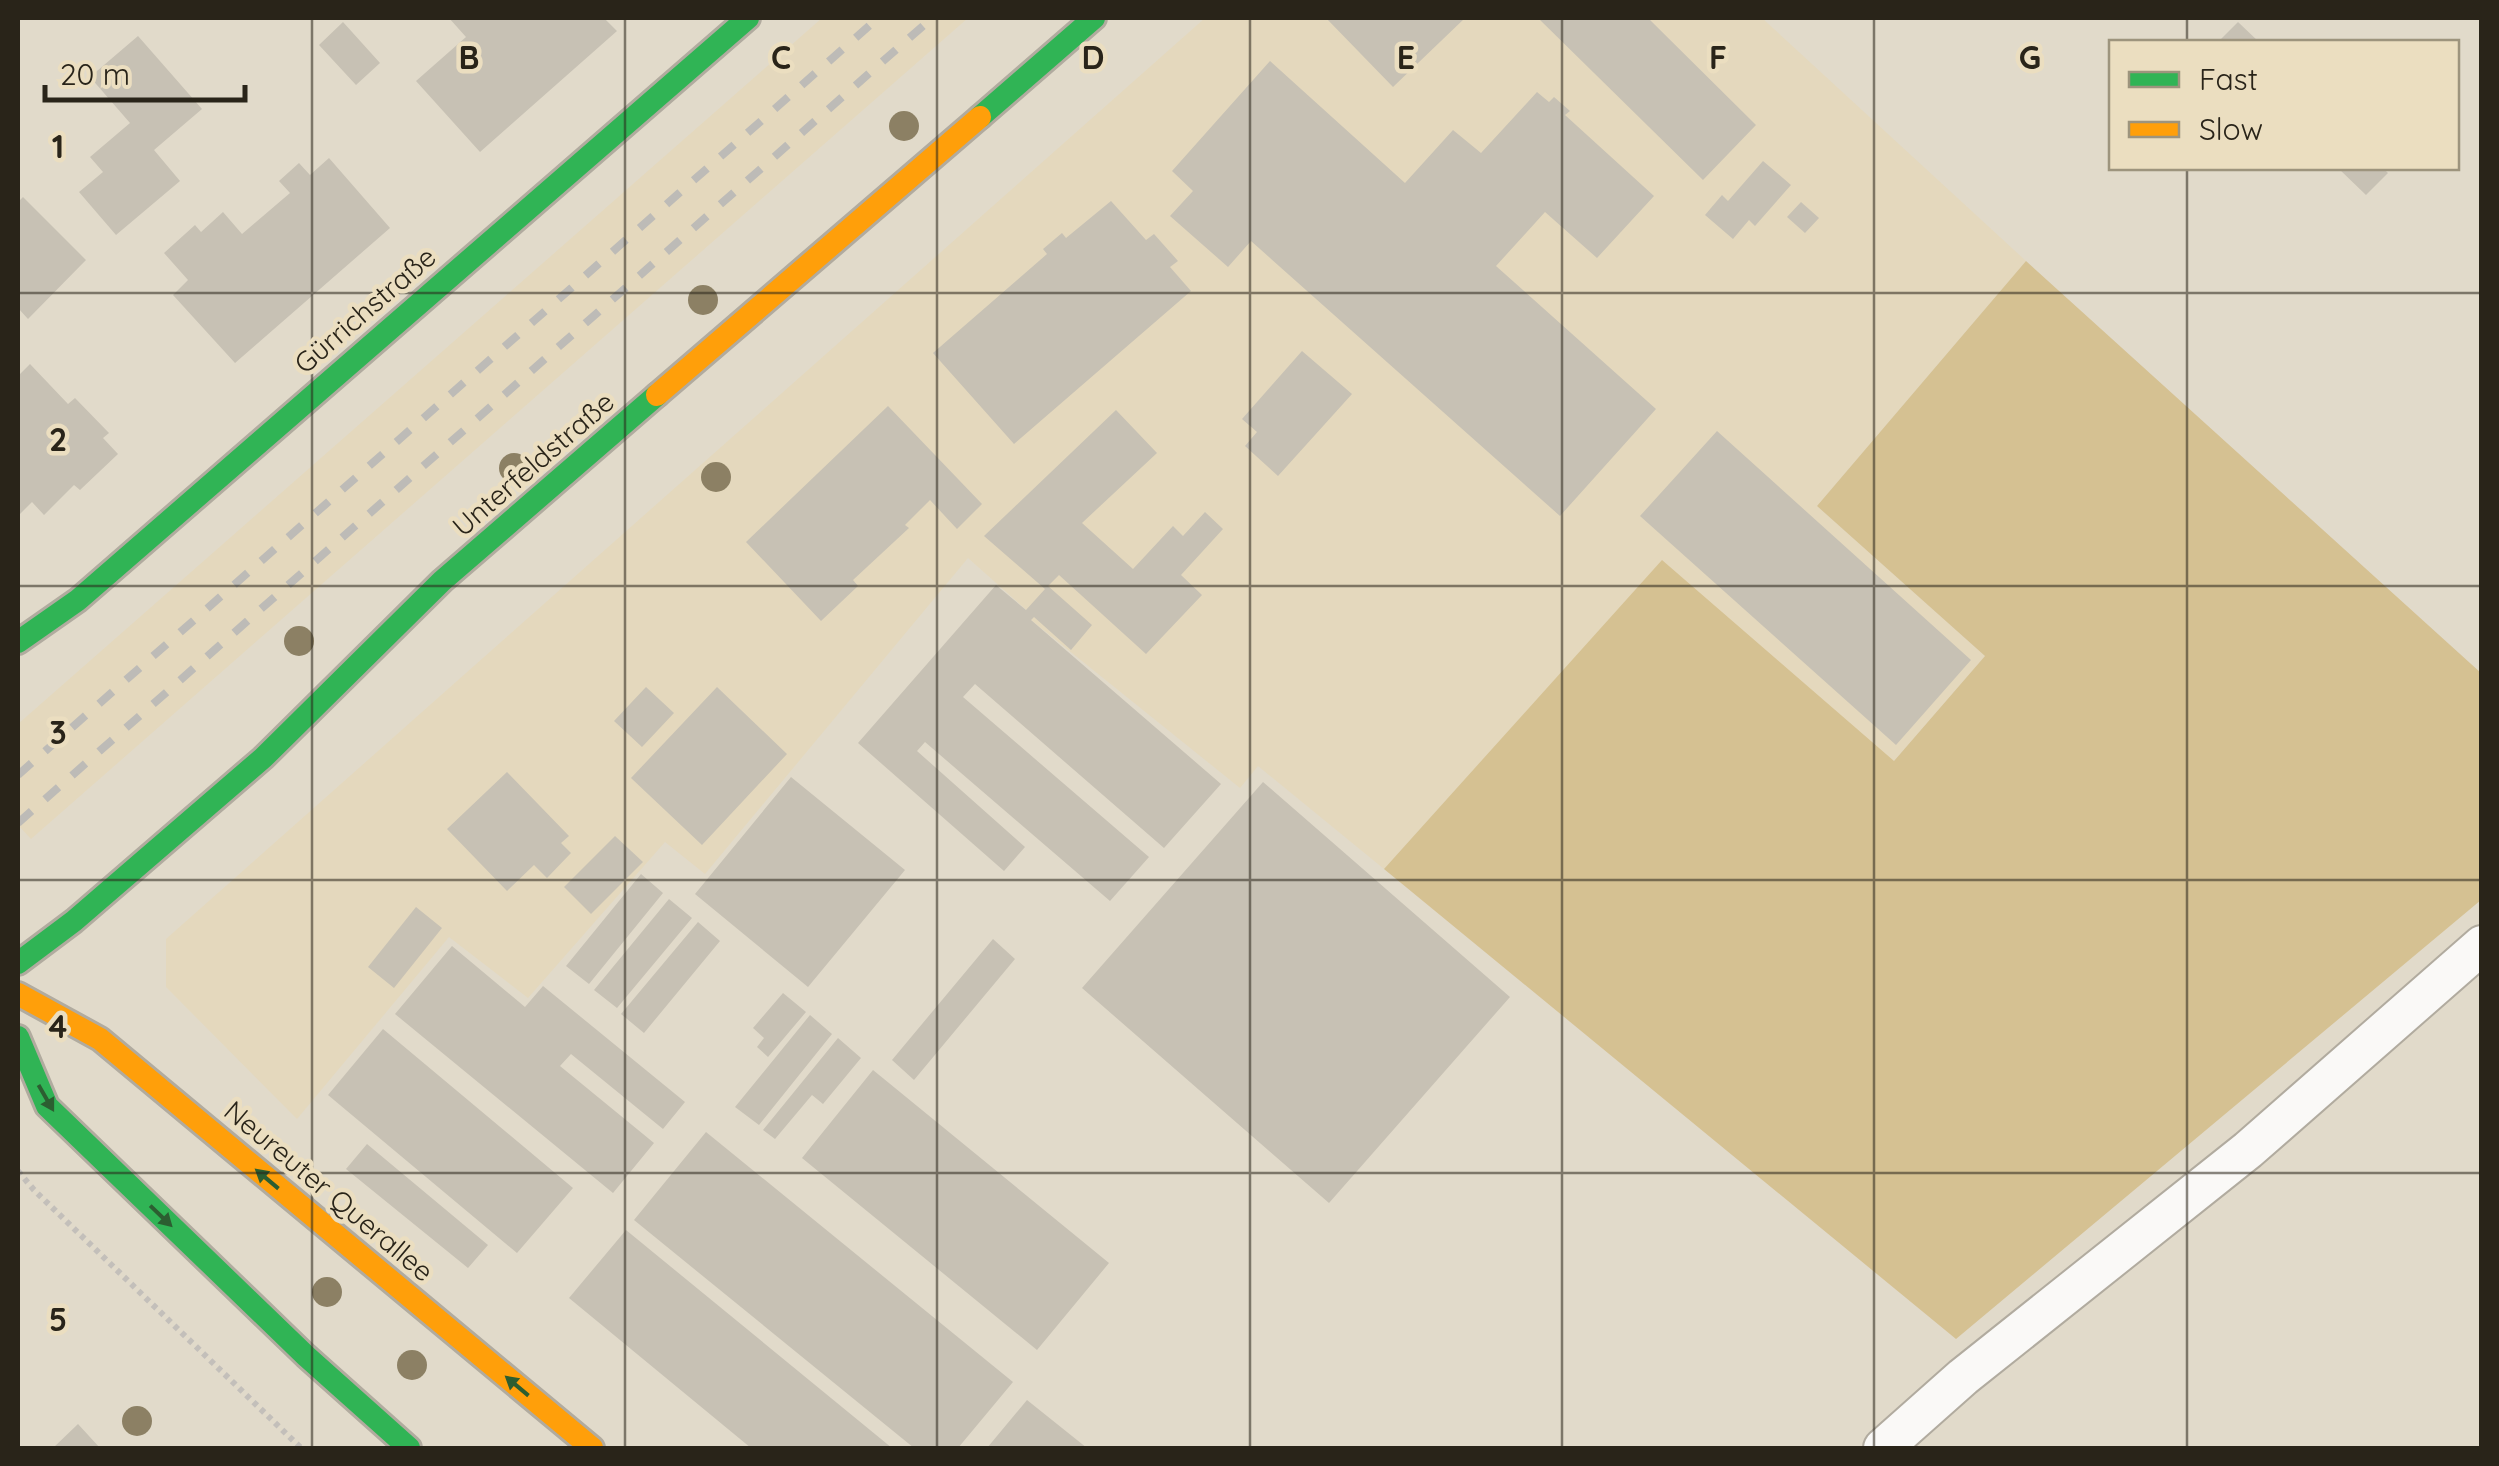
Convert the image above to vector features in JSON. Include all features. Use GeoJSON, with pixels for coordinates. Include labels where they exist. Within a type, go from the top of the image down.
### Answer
{"type":"FeatureCollection","features":[{"type":"Feature","properties":{"kind":"street","name":"Gürrichstraße"},"geometry":{"type":"LineString","coordinates":[[18,642],[78,600],[748,18]]}},
{"type":"Feature","properties":{"kind":"street","name":"Unterfeldstraße"},"geometry":{"type":"LineString","coordinates":[[18,962],[74,921],[263,758],[442,581],[1094,18]]}},
{"type":"Feature","properties":{"kind":"street","name":"Neureuter Querallee"},"geometry":{"type":"LineString","coordinates":[[18,994],[100,1039],[592,1448]]}},
{"type":"Feature","properties":{"kind":"street"},"geometry":{"type":"LineString","coordinates":[[18,1038],[47,1106],[306,1356],[409,1448]]}},
{"type":"Feature","properties":{"kind":"lane"},"geometry":{"type":"LineString","coordinates":[[1883,1448],[1962,1377],[2248,1150],[2482,945]]}},
{"type":"Feature","properties":{"kind":"path"},"geometry":{"type":"LineString","coordinates":[[18,1171],[301,1448]]}},
{"type":"Feature","properties":{"kind":"shaded area"},"geometry":{"type":"Polygon","coordinates":[[[822,18],[968,18],[31,839],[18,825],[18,724],[822,18]]]}},
{"type":"Feature","properties":{"kind":"shaded area"},"geometry":{"type":"Polygon","coordinates":[[[1205,18],[1762,18],[2026,261],[1817,506],[1985,656],[1893,762],[1662,561],[1384,869],[1258,766],[1240,788],[1031,620],[1033,616],[968,558],[705,874],[665,842],[528,998],[449,937],[297,1119],[166,987],[166,939],[1205,18]]]}},
{"type":"Feature","properties":{"kind":"shaded area"},"geometry":{"type":"Polygon","coordinates":[[[2026,261],[2481,673],[2481,900],[1956,1339],[1384,869],[1662,560],[1894,761],[1985,656],[1817,506],[2026,261]]]}},
{"type":"Feature","properties":{"kind":"building"},"geometry":{"type":"Polygon","coordinates":[[[449,18],[604,18],[617,31],[480,152],[416,81],[466,37],[449,18]]]}},
{"type":"Feature","properties":{"kind":"building"},"geometry":{"type":"Polygon","coordinates":[[[1326,18],[1465,18],[1393,87],[1326,18]]]}},
{"type":"Feature","properties":{"kind":"building"},"geometry":{"type":"Polygon","coordinates":[[[1538,18],[1648,18],[1756,125],[1703,180],[1538,18]]]}},
{"type":"Feature","properties":{"kind":"building"},"geometry":{"type":"Polygon","coordinates":[[[343,22],[380,63],[356,85],[319,45],[343,22]]]}},
{"type":"Feature","properties":{"kind":"building"},"geometry":{"type":"Polygon","coordinates":[[[2238,22],[2257,40],[2220,40],[2238,22]]]}},
{"type":"Feature","properties":{"kind":"building"},"geometry":{"type":"Polygon","coordinates":[[[138,36],[202,109],[154,150],[180,181],[116,235],[79,192],[103,172],[90,157],[130,123],[90,77],[138,36]]]}},
{"type":"Feature","properties":{"kind":"building"},"geometry":{"type":"Polygon","coordinates":[[[1270,61],[1405,183],[1453,130],[1481,153],[1537,92],[1549,102],[1554,97],[1570,111],[1565,115],[1654,196],[1597,258],[1545,212],[1496,266],[1656,409],[1560,516],[1251,241],[1228,267],[1170,216],[1193,191],[1172,171],[1270,61]]]}},
{"type":"Feature","properties":{"kind":"building"},"geometry":{"type":"Polygon","coordinates":[[[329,158],[390,228],[235,363],[173,295],[188,280],[164,253],[195,225],[201,232],[223,212],[242,234],[290,193],[279,181],[299,163],[310,175],[329,158]]]}},
{"type":"Feature","properties":{"kind":"building"},"geometry":{"type":"Polygon","coordinates":[[[1763,161],[1791,185],[1755,226],[1749,220],[1733,239],[1705,215],[1722,195],[1728,201],[1763,161]]]}},
{"type":"Feature","properties":{"kind":"building"},"geometry":{"type":"Polygon","coordinates":[[[2340,170],[2385,170],[2388,173],[2366,195],[2340,170]]]}},
{"type":"Feature","properties":{"kind":"building"},"geometry":{"type":"Polygon","coordinates":[[[23,197],[86,260],[28,319],[18,308],[18,202],[23,197]]]}},
{"type":"Feature","properties":{"kind":"building"},"geometry":{"type":"Polygon","coordinates":[[[1111,201],[1146,240],[1154,234],[1178,261],[1170,267],[1191,291],[1014,444],[933,353],[1047,254],[1043,249],[1062,233],[1066,238],[1111,201]]]}},
{"type":"Feature","properties":{"kind":"building"},"geometry":{"type":"Polygon","coordinates":[[[1801,202],[1819,218],[1805,233],[1787,217],[1801,202]]]}},
{"type":"Feature","properties":{"kind":"building"},"geometry":{"type":"Polygon","coordinates":[[[1302,351],[1352,394],[1278,476],[1245,446],[1257,432],[1242,419],[1302,351]]]}},
{"type":"Feature","properties":{"kind":"building"},"geometry":{"type":"Polygon","coordinates":[[[30,364],[68,404],[75,398],[109,433],[103,438],[118,454],[80,490],[74,485],[44,515],[32,502],[18,516],[18,376],[30,364]]]}},
{"type":"Feature","properties":{"kind":"building"},"geometry":{"type":"Polygon","coordinates":[[[888,406],[982,504],[957,529],[930,500],[905,525],[909,528],[853,580],[858,586],[821,621],[746,542],[888,406]]]}},
{"type":"Feature","properties":{"kind":"building"},"geometry":{"type":"Polygon","coordinates":[[[1116,410],[1157,453],[1082,523],[1133,569],[1173,526],[1183,536],[1205,512],[1223,529],[1181,575],[1202,595],[1146,654],[1059,575],[1048,586],[1092,625],[1071,650],[1034,617],[1031,620],[1221,784],[1164,848],[975,684],[963,697],[1149,857],[1110,901],[925,742],[917,751],[1025,847],[1004,871],[858,743],[996,585],[1026,610],[1045,589],[984,536],[1116,410]]]}},
{"type":"Feature","properties":{"kind":"building"},"geometry":{"type":"Polygon","coordinates":[[[1717,431],[1971,660],[1896,745],[1640,516],[1717,431]]]}},
{"type":"Feature","properties":{"kind":"building"},"geometry":{"type":"Polygon","coordinates":[[[646,687],[674,713],[642,747],[614,721],[646,687]]]}},
{"type":"Feature","properties":{"kind":"building"},"geometry":{"type":"Polygon","coordinates":[[[717,687],[787,754],[702,845],[631,778],[717,687]]]}},
{"type":"Feature","properties":{"kind":"building"},"geometry":{"type":"Polygon","coordinates":[[[507,772],[569,836],[561,843],[571,853],[547,878],[534,865],[507,891],[447,829],[507,772]]]}},
{"type":"Feature","properties":{"kind":"building"},"geometry":{"type":"Polygon","coordinates":[[[791,777],[905,870],[808,987],[695,894],[791,777]]]}},
{"type":"Feature","properties":{"kind":"building"},"geometry":{"type":"Polygon","coordinates":[[[1263,782],[1510,997],[1329,1203],[1082,988],[1263,782]]]}},
{"type":"Feature","properties":{"kind":"building"},"geometry":{"type":"Polygon","coordinates":[[[615,836],[643,862],[591,914],[564,887],[615,836]]]}},
{"type":"Feature","properties":{"kind":"building"},"geometry":{"type":"Polygon","coordinates":[[[641,874],[663,893],[589,984],[566,966],[641,874]]]}},
{"type":"Feature","properties":{"kind":"building"},"geometry":{"type":"Polygon","coordinates":[[[669,899],[692,918],[617,1008],[594,990],[669,899]]]}},
{"type":"Feature","properties":{"kind":"building"},"geometry":{"type":"Polygon","coordinates":[[[416,907],[442,928],[394,988],[368,967],[416,907]]]}},
{"type":"Feature","properties":{"kind":"building"},"geometry":{"type":"Polygon","coordinates":[[[698,922],[720,941],[644,1033],[621,1014],[698,922]]]}},
{"type":"Feature","properties":{"kind":"building"},"geometry":{"type":"Polygon","coordinates":[[[993,939],[1015,959],[914,1080],[892,1060],[993,939]]]}},
{"type":"Feature","properties":{"kind":"building"},"geometry":{"type":"Polygon","coordinates":[[[452,946],[525,1007],[543,986],[685,1102],[663,1129],[571,1054],[560,1066],[654,1143],[613,1193],[395,1014],[452,946]]]}},
{"type":"Feature","properties":{"kind":"building"},"geometry":{"type":"Polygon","coordinates":[[[783,993],[806,1012],[768,1057],[757,1047],[764,1038],[753,1028],[783,993]]]}},
{"type":"Feature","properties":{"kind":"building"},"geometry":{"type":"Polygon","coordinates":[[[810,1015],[832,1034],[759,1125],[735,1107],[810,1015]]]}},
{"type":"Feature","properties":{"kind":"building"},"geometry":{"type":"Polygon","coordinates":[[[383,1029],[573,1188],[517,1253],[328,1095],[383,1029]]]}},
{"type":"Feature","properties":{"kind":"building"},"geometry":{"type":"Polygon","coordinates":[[[838,1038],[861,1058],[823,1104],[812,1095],[775,1139],[763,1130],[838,1038]]]}},
{"type":"Feature","properties":{"kind":"building"},"geometry":{"type":"Polygon","coordinates":[[[873,1070],[1109,1263],[1037,1350],[802,1158],[873,1070]]]}},
{"type":"Feature","properties":{"kind":"building"},"geometry":{"type":"Polygon","coordinates":[[[706,1132],[1013,1382],[958,1448],[914,1448],[634,1220],[706,1132]]]}},
{"type":"Feature","properties":{"kind":"building"},"geometry":{"type":"Polygon","coordinates":[[[367,1144],[488,1245],[468,1268],[346,1169],[367,1144]]]}},
{"type":"Feature","properties":{"kind":"building"},"geometry":{"type":"Polygon","coordinates":[[[626,1230],[892,1448],[751,1448],[569,1298],[626,1230]]]}},
{"type":"Feature","properties":{"kind":"building"},"geometry":{"type":"Polygon","coordinates":[[[1027,1400],[1087,1448],[987,1448],[1027,1400]]]}},
{"type":"Feature","properties":{"kind":"building"},"geometry":{"type":"Polygon","coordinates":[[[78,1424],[100,1448],[53,1448],[78,1424]]]}},
{"type":"Feature","properties":{"kind":"railway"},"geometry":{"type":"LineString","coordinates":[[18,775],[878,18]]}},
{"type":"Feature","properties":{"kind":"railway"},"geometry":{"type":"LineString","coordinates":[[18,823],[932,18]]}},
{"type":"Feature","properties":{"kind":"traffic: fast"},"geometry":{"type":"LineString","coordinates":[[18,642],[78,600],[748,18]]}},
{"type":"Feature","properties":{"kind":"traffic: fast"},"geometry":{"type":"LineString","coordinates":[[980,117],[1094,18]]}},
{"type":"Feature","properties":{"kind":"traffic: fast"},"geometry":{"type":"LineString","coordinates":[[18,963],[74,921],[263,758],[442,581],[657,395]]}},
{"type":"Feature","properties":{"kind":"traffic: fast"},"geometry":{"type":"LineString","coordinates":[[18,1037],[47,1106],[306,1356],[409,1448]]}},
{"type":"Feature","properties":{"kind":"traffic: slow"},"geometry":{"type":"LineString","coordinates":[[657,395],[980,117]]}},
{"type":"Feature","properties":{"kind":"traffic: slow"},"geometry":{"type":"LineString","coordinates":[[18,994],[100,1039],[592,1448]]}}]}
